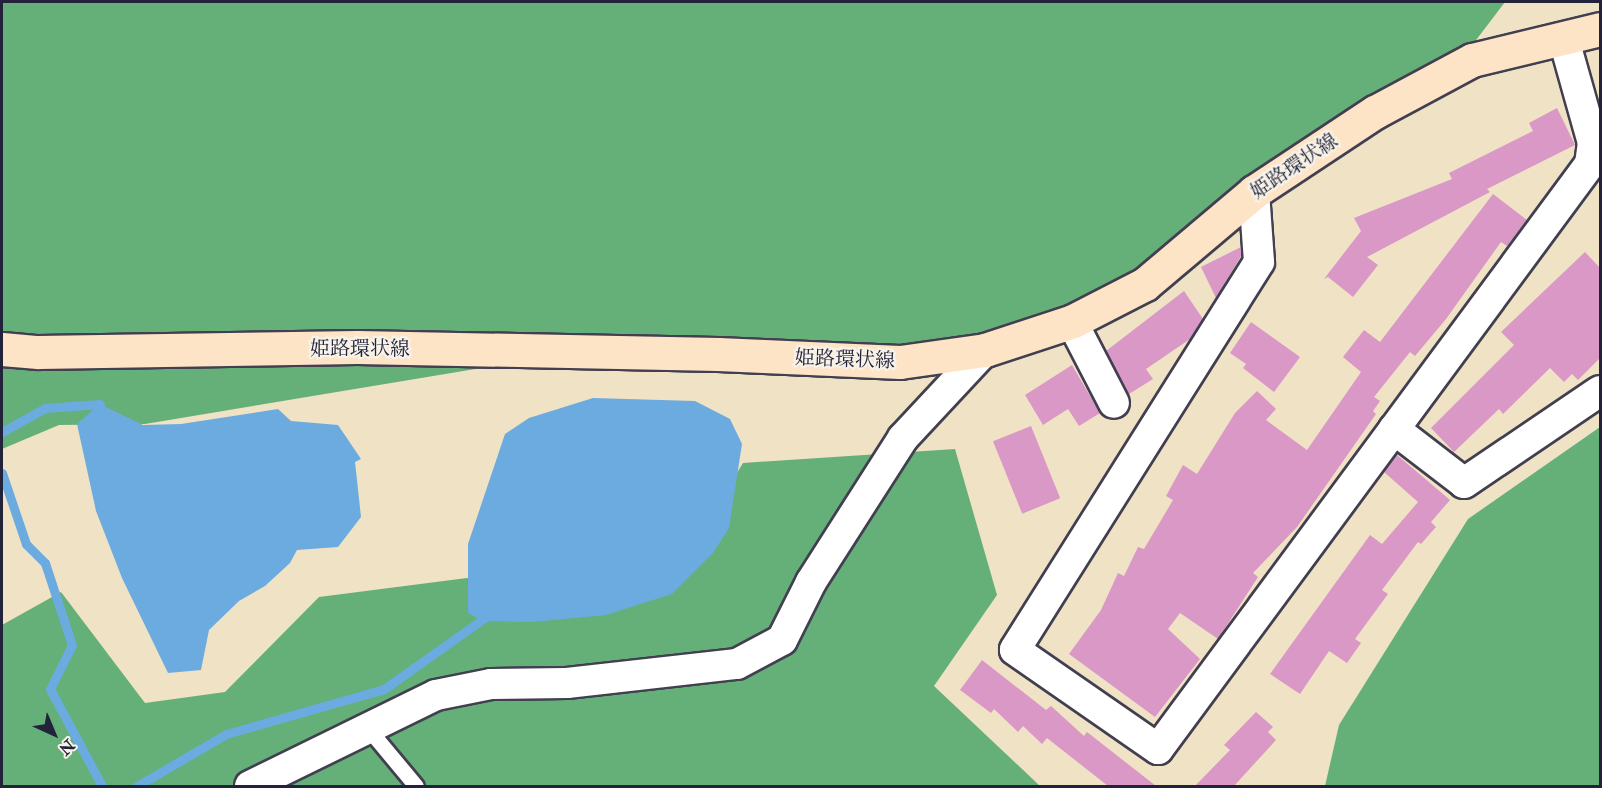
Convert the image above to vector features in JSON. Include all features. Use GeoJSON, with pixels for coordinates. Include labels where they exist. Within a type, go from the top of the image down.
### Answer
{"type":"FeatureCollection","features":[{"type":"Feature","properties":{"kind":"main road","name":"姫路環状線"},"geometry":{"type":"LineString","coordinates":[[2,349],[38,352],[357,347],[718,354],[900,362],[985,350],[1072,321],[1145,284],[1254,192],[1374,112],[1472,60],[1564,40],[1600,28]]}},
{"type":"Feature","properties":{"kind":"street"},"geometry":{"type":"LineString","coordinates":[[1254,192],[1259,262],[1015,650],[1158,749],[1597,152],[1564,40]]}},
{"type":"Feature","properties":{"kind":"street"},"geometry":{"type":"LineString","coordinates":[[1072,321],[1114,403]]}},
{"type":"Feature","properties":{"kind":"street"},"geometry":{"type":"LineString","coordinates":[[250,786],[366,726],[436,695],[491,684],[567,683],[738,664],[782,640],[812,582],[903,438],[985,350]]}},
{"type":"Feature","properties":{"kind":"street"},"geometry":{"type":"LineString","coordinates":[[1394,429],[1464,483],[1600,391]]}},
{"type":"Feature","properties":{"kind":"lane"},"geometry":{"type":"LineString","coordinates":[[366,726],[416,786]]}},
{"type":"Feature","properties":{"kind":"green space"},"geometry":{"type":"Polygon","coordinates":[[[2,2],[1505,2],[1467,52],[1294,154],[1139,303],[857,367],[590,350],[145,424],[59,425],[2,449],[2,2]]]}},
{"type":"Feature","properties":{"kind":"green space"},"geometry":{"type":"Polygon","coordinates":[[[1600,427],[1600,786],[1325,786],[1339,725],[1468,519],[1600,427]]]}},
{"type":"Feature","properties":{"kind":"green space"},"geometry":{"type":"Polygon","coordinates":[[[955,449],[997,595],[934,686],[1040,786],[2,786],[2,625],[61,592],[145,703],[225,692],[319,597],[467,578],[584,601],[676,572],[743,463],[955,449]]]}},
{"type":"Feature","properties":{"kind":"water"},"geometry":{"type":"Polygon","coordinates":[[[593,398],[695,401],[730,419],[742,444],[729,528],[713,553],[672,594],[606,615],[532,622],[484,621],[468,613],[468,544],[505,434],[529,418],[593,398]]]}},
{"type":"Feature","properties":{"kind":"water"},"geometry":{"type":"Polygon","coordinates":[[[100,404],[143,425],[181,424],[278,409],[291,421],[338,425],[361,459],[355,462],[361,517],[338,547],[297,550],[290,563],[265,586],[239,601],[209,630],[201,670],[168,673],[122,578],[96,511],[77,424],[100,404]]]}},
{"type":"Feature","properties":{"kind":"building"},"geometry":{"type":"Polygon","coordinates":[[[1557,108],[1575,145],[1487,189],[1490,192],[1367,257],[1378,265],[1353,297],[1328,277],[1324,279],[1361,231],[1354,218],[1452,179],[1449,173],[1533,131],[1529,123],[1557,108]]]}},
{"type":"Feature","properties":{"kind":"building"},"geometry":{"type":"Polygon","coordinates":[[[1493,194],[1527,220],[1507,246],[1501,242],[1446,319],[1415,356],[1410,352],[1374,397],[1380,401],[1373,411],[1376,414],[1297,527],[1253,573],[1258,577],[1218,639],[1180,613],[1168,629],[1200,659],[1155,717],[1069,654],[1101,610],[1118,573],[1124,576],[1138,547],[1144,549],[1173,500],[1166,496],[1183,465],[1197,474],[1235,413],[1257,391],[1276,409],[1266,420],[1307,450],[1361,372],[1343,357],[1364,330],[1380,342],[1493,194]]]}},
{"type":"Feature","properties":{"kind":"building"},"geometry":{"type":"Polygon","coordinates":[[[1241,247],[1241,256],[1216,298],[1201,267],[1241,247]]]}},
{"type":"Feature","properties":{"kind":"building"},"geometry":{"type":"Polygon","coordinates":[[[1585,252],[1600,268],[1600,358],[1578,380],[1572,374],[1564,382],[1550,368],[1503,414],[1499,409],[1454,452],[1431,428],[1514,345],[1501,332],[1585,252]]]}},
{"type":"Feature","properties":{"kind":"building"},"geometry":{"type":"Polygon","coordinates":[[[1184,291],[1203,319],[1190,339],[1146,369],[1153,379],[1129,394],[1106,351],[1184,291]]]}},
{"type":"Feature","properties":{"kind":"building"},"geometry":{"type":"Polygon","coordinates":[[[1251,322],[1300,357],[1274,392],[1243,368],[1246,364],[1230,353],[1251,322]]]}},
{"type":"Feature","properties":{"kind":"building"},"geometry":{"type":"Polygon","coordinates":[[[1072,365],[1100,413],[1079,426],[1068,409],[1043,425],[1025,395],[1072,365]]]}},
{"type":"Feature","properties":{"kind":"building"},"geometry":{"type":"Polygon","coordinates":[[[1031,426],[1060,498],[1022,514],[993,441],[1031,426]]]}},
{"type":"Feature","properties":{"kind":"building"},"geometry":{"type":"Polygon","coordinates":[[[1397,455],[1450,500],[1431,522],[1436,527],[1421,544],[1418,542],[1382,590],[1388,594],[1355,639],[1361,643],[1347,663],[1329,651],[1300,694],[1270,674],[1370,535],[1382,544],[1418,502],[1384,472],[1397,455]]]}},
{"type":"Feature","properties":{"kind":"building"},"geometry":{"type":"Polygon","coordinates":[[[982,660],[1046,710],[1051,706],[1084,736],[1087,732],[1156,786],[1108,786],[1047,738],[1042,744],[1023,726],[1018,732],[994,709],[991,713],[960,690],[982,660]]]}},
{"type":"Feature","properties":{"kind":"building"},"geometry":{"type":"Polygon","coordinates":[[[1256,712],[1273,727],[1268,732],[1276,740],[1234,786],[1195,786],[1230,750],[1224,745],[1256,712]]]}},
{"type":"Feature","properties":{"kind":"waterway"},"geometry":{"type":"LineString","coordinates":[[2,432],[45,408],[100,404]]}},
{"type":"Feature","properties":{"kind":"waterway"},"geometry":{"type":"LineString","coordinates":[[2,473],[26,544],[45,563],[72,645],[50,689],[102,786]]}},
{"type":"Feature","properties":{"kind":"waterway"},"geometry":{"type":"LineString","coordinates":[[137,786],[226,734],[384,689],[490,614]]}}]}
